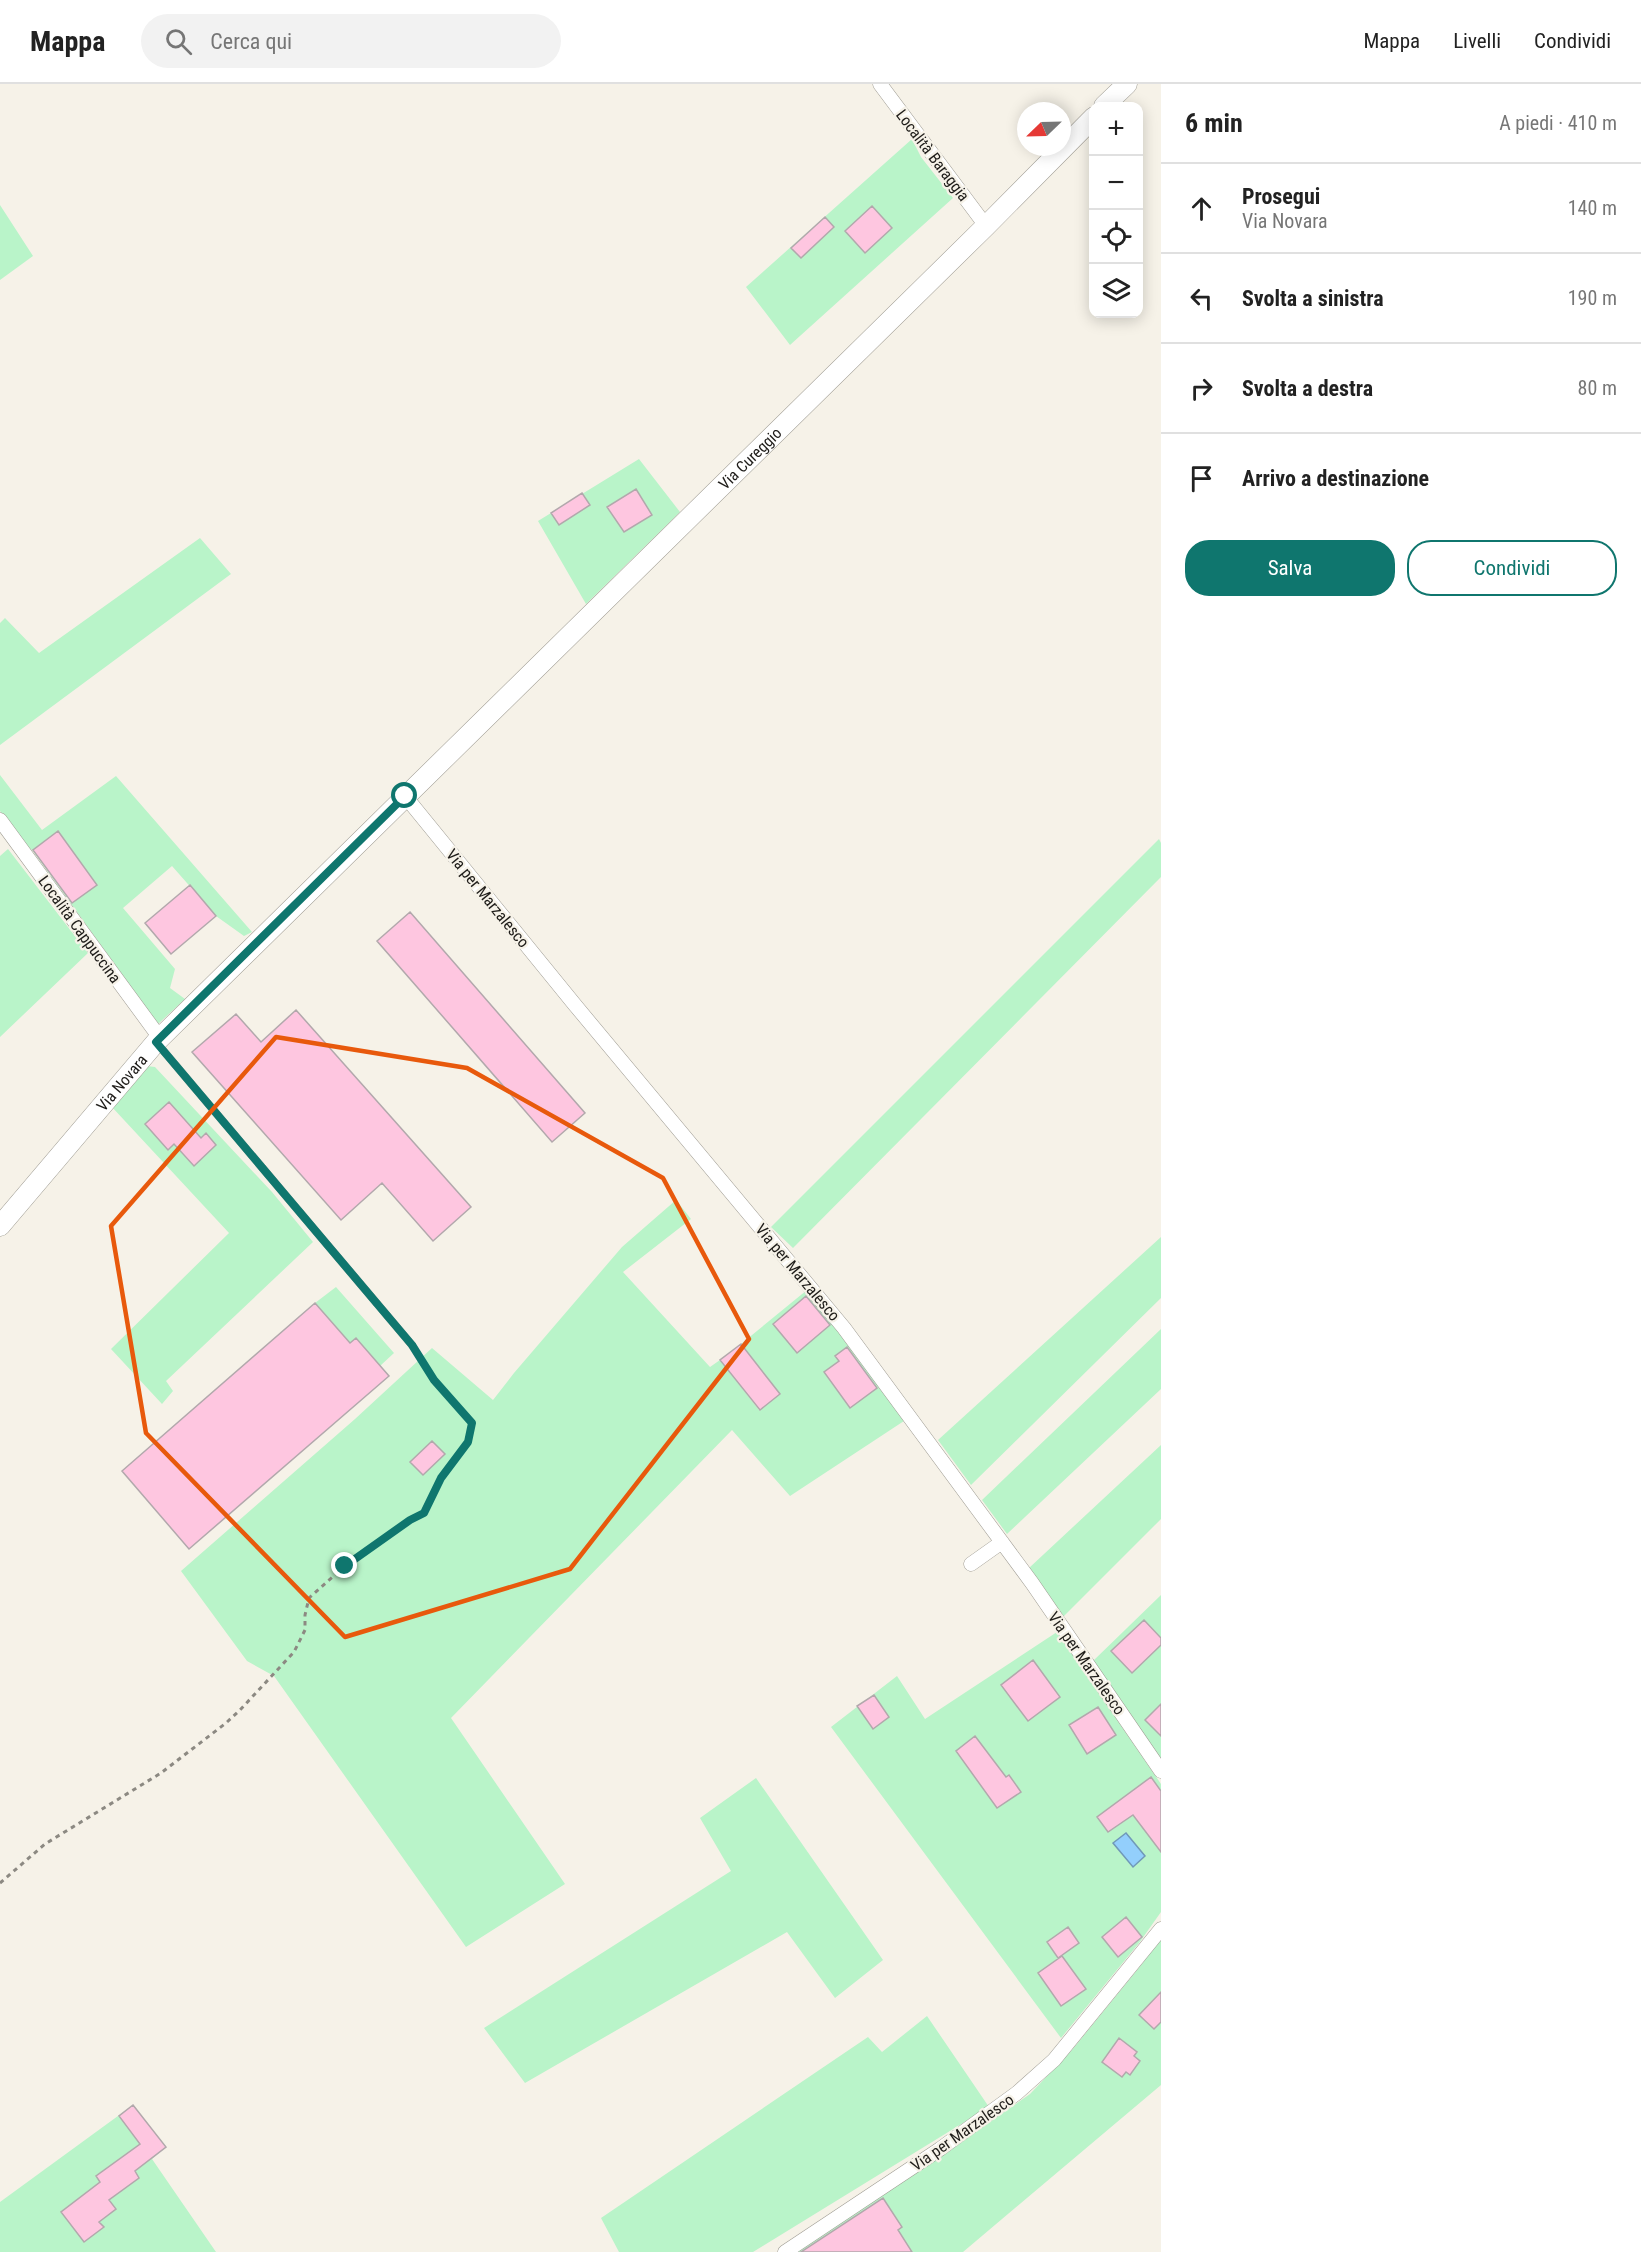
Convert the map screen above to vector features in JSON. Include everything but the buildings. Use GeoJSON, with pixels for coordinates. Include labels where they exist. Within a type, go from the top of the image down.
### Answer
{"type":"FeatureCollection","features":[{"type":"Feature","properties":{"kind":"main road"},"geometry":{"type":"LineString","coordinates":[[1108,102],[1126,84]]}},
{"type":"Feature","properties":{"kind":"main road","name":"Via Cureggio"},"geometry":{"type":"LineString","coordinates":[[405,796],[1089,122]]}},
{"type":"Feature","properties":{"kind":"main road","name":"Via Novara"},"geometry":{"type":"LineString","coordinates":[[0,1226],[158,1040],[405,796]]}},
{"type":"Feature","properties":{"kind":"street","name":"Località Baraggia"},"geometry":{"type":"LineString","coordinates":[[880,84],[986,226]]}},
{"type":"Feature","properties":{"kind":"street","name":"Via per Marzalesco"},"geometry":{"type":"LineString","coordinates":[[405,796],[575,1005],[844,1328],[1002,1542],[1161,1771]]}},
{"type":"Feature","properties":{"kind":"street","name":"Località Cappuccina"},"geometry":{"type":"LineString","coordinates":[[0,820],[158,1040]]}},
{"type":"Feature","properties":{"kind":"street"},"geometry":{"type":"LineString","coordinates":[[970,1564],[1002,1542]]}},
{"type":"Feature","properties":{"kind":"street","name":"Via per Marzalesco"},"geometry":{"type":"LineString","coordinates":[[785,2252],[940,2149],[1017,2093],[1054,2060],[1161,1929]]}},
{"type":"Feature","properties":{"kind":"lane"},"geometry":{"type":"LineString","coordinates":[[158,1040],[412,1345]]}},
{"type":"Feature","properties":{"kind":"path"},"geometry":{"type":"LineString","coordinates":[[0,1883],[45,1844],[131,1793],[226,1723],[294,1652],[305,1630],[305,1615],[309,1598],[345,1566],[410,1520],[424,1513],[441,1478],[468,1442],[472,1423],[434,1380],[412,1345]]}},
{"type":"Feature","properties":{"kind":"highlighted area"},"geometry":{"type":"Polygon","coordinates":[[[276,1037],[467,1068],[663,1178],[749,1339],[570,1569],[345,1637],[146,1433],[111,1226],[276,1037]]]}},
{"type":"Feature","properties":{"kind":"green space"},"geometry":{"type":"Polygon","coordinates":[[[912,139],[921,157],[953,198],[790,345],[746,287],[912,139]]]}},
{"type":"Feature","properties":{"kind":"green space"},"geometry":{"type":"Polygon","coordinates":[[[0,205],[33,256],[0,280],[0,205]]]}},
{"type":"Feature","properties":{"kind":"green space"},"geometry":{"type":"Polygon","coordinates":[[[639,459],[680,512],[586,604],[538,521],[639,459]]]}},
{"type":"Feature","properties":{"kind":"green space"},"geometry":{"type":"Polygon","coordinates":[[[200,538],[231,574],[0,745],[0,623],[5,618],[39,653],[200,538]]]}},
{"type":"Feature","properties":{"kind":"green space"},"geometry":{"type":"Polygon","coordinates":[[[0,775],[42,830],[116,776],[252,932],[244,936],[216,916],[172,866],[123,908],[175,969],[170,988],[185,999],[158,1024],[32,850],[25,846],[0,811],[0,775]]]}},
{"type":"Feature","properties":{"kind":"green space"},"geometry":{"type":"Polygon","coordinates":[[[1159,839],[1161,877],[793,1248],[771,1227],[1159,839]]]}},
{"type":"Feature","properties":{"kind":"green space"},"geometry":{"type":"Polygon","coordinates":[[[8,849],[88,953],[0,1037],[0,856],[8,849]]]}},
{"type":"Feature","properties":{"kind":"green space"},"geometry":{"type":"Polygon","coordinates":[[[147,1066],[155,1067],[272,1192],[313,1242],[166,1381],[173,1391],[162,1404],[111,1349],[229,1233],[111,1106],[147,1066]]]}},
{"type":"Feature","properties":{"kind":"green space"},"geometry":{"type":"Polygon","coordinates":[[[676,1200],[691,1219],[623,1272],[710,1367],[720,1360],[759,1410],[780,1394],[741,1344],[807,1290],[907,1419],[790,1496],[732,1430],[451,1718],[565,1884],[466,1947],[274,1676],[247,1661],[181,1571],[355,1419],[432,1348],[493,1400],[622,1247],[676,1200]]]}},
{"type":"Feature","properties":{"kind":"green space"},"geometry":{"type":"Polygon","coordinates":[[[1161,1237],[1161,1298],[971,1485],[938,1440],[1161,1237]]]}},
{"type":"Feature","properties":{"kind":"green space"},"geometry":{"type":"Polygon","coordinates":[[[336,1287],[394,1353],[380,1366],[356,1338],[350,1343],[315,1303],[336,1287]]]}},
{"type":"Feature","properties":{"kind":"green space"},"geometry":{"type":"Polygon","coordinates":[[[1161,1329],[1161,1389],[1007,1534],[982,1500],[1161,1329]]]}},
{"type":"Feature","properties":{"kind":"green space"},"geometry":{"type":"Polygon","coordinates":[[[1161,1445],[1161,1519],[1063,1617],[1029,1568],[1161,1445]]]}},
{"type":"Feature","properties":{"kind":"green space"},"geometry":{"type":"Polygon","coordinates":[[[1161,1595],[1161,1759],[1093,1661],[1161,1595]]]}},
{"type":"Feature","properties":{"kind":"green space"},"geometry":{"type":"Polygon","coordinates":[[[1057,1632],[1161,1784],[1161,1912],[1139,1943],[1061,2038],[831,1727],[897,1676],[925,1719],[1057,1632]]]}},
{"type":"Feature","properties":{"kind":"green space"},"geometry":{"type":"Polygon","coordinates":[[[756,1778],[883,1960],[835,1998],[787,1932],[525,2083],[484,2028],[731,1871],[700,1818],[756,1778]]]}},
{"type":"Feature","properties":{"kind":"green space"},"geometry":{"type":"Polygon","coordinates":[[[1161,1937],[1161,2085],[963,2252],[795,2252],[947,2152],[1030,2094],[1072,2050],[1161,1937]]]}},
{"type":"Feature","properties":{"kind":"green space"},"geometry":{"type":"Polygon","coordinates":[[[927,2016],[989,2107],[753,2252],[619,2252],[601,2218],[868,2037],[882,2052],[927,2016]]]}},
{"type":"Feature","properties":{"kind":"green space"},"geometry":{"type":"Polygon","coordinates":[[[133,2105],[166,2147],[152,2159],[216,2252],[0,2252],[0,2202],[133,2105]]]}},
{"type":"Feature","properties":{"kind":"water"},"geometry":{"type":"Polygon","coordinates":[[[1126,1833],[1145,1856],[1133,1867],[1113,1843],[1126,1833]]]}},
{"type":"Feature","properties":{"kind":"route"},"geometry":{"type":"LineString","coordinates":[[345,1566],[410,1520],[424,1513],[441,1478],[468,1442],[472,1423],[434,1380],[412,1345],[156,1042],[405,796]]}}]}
